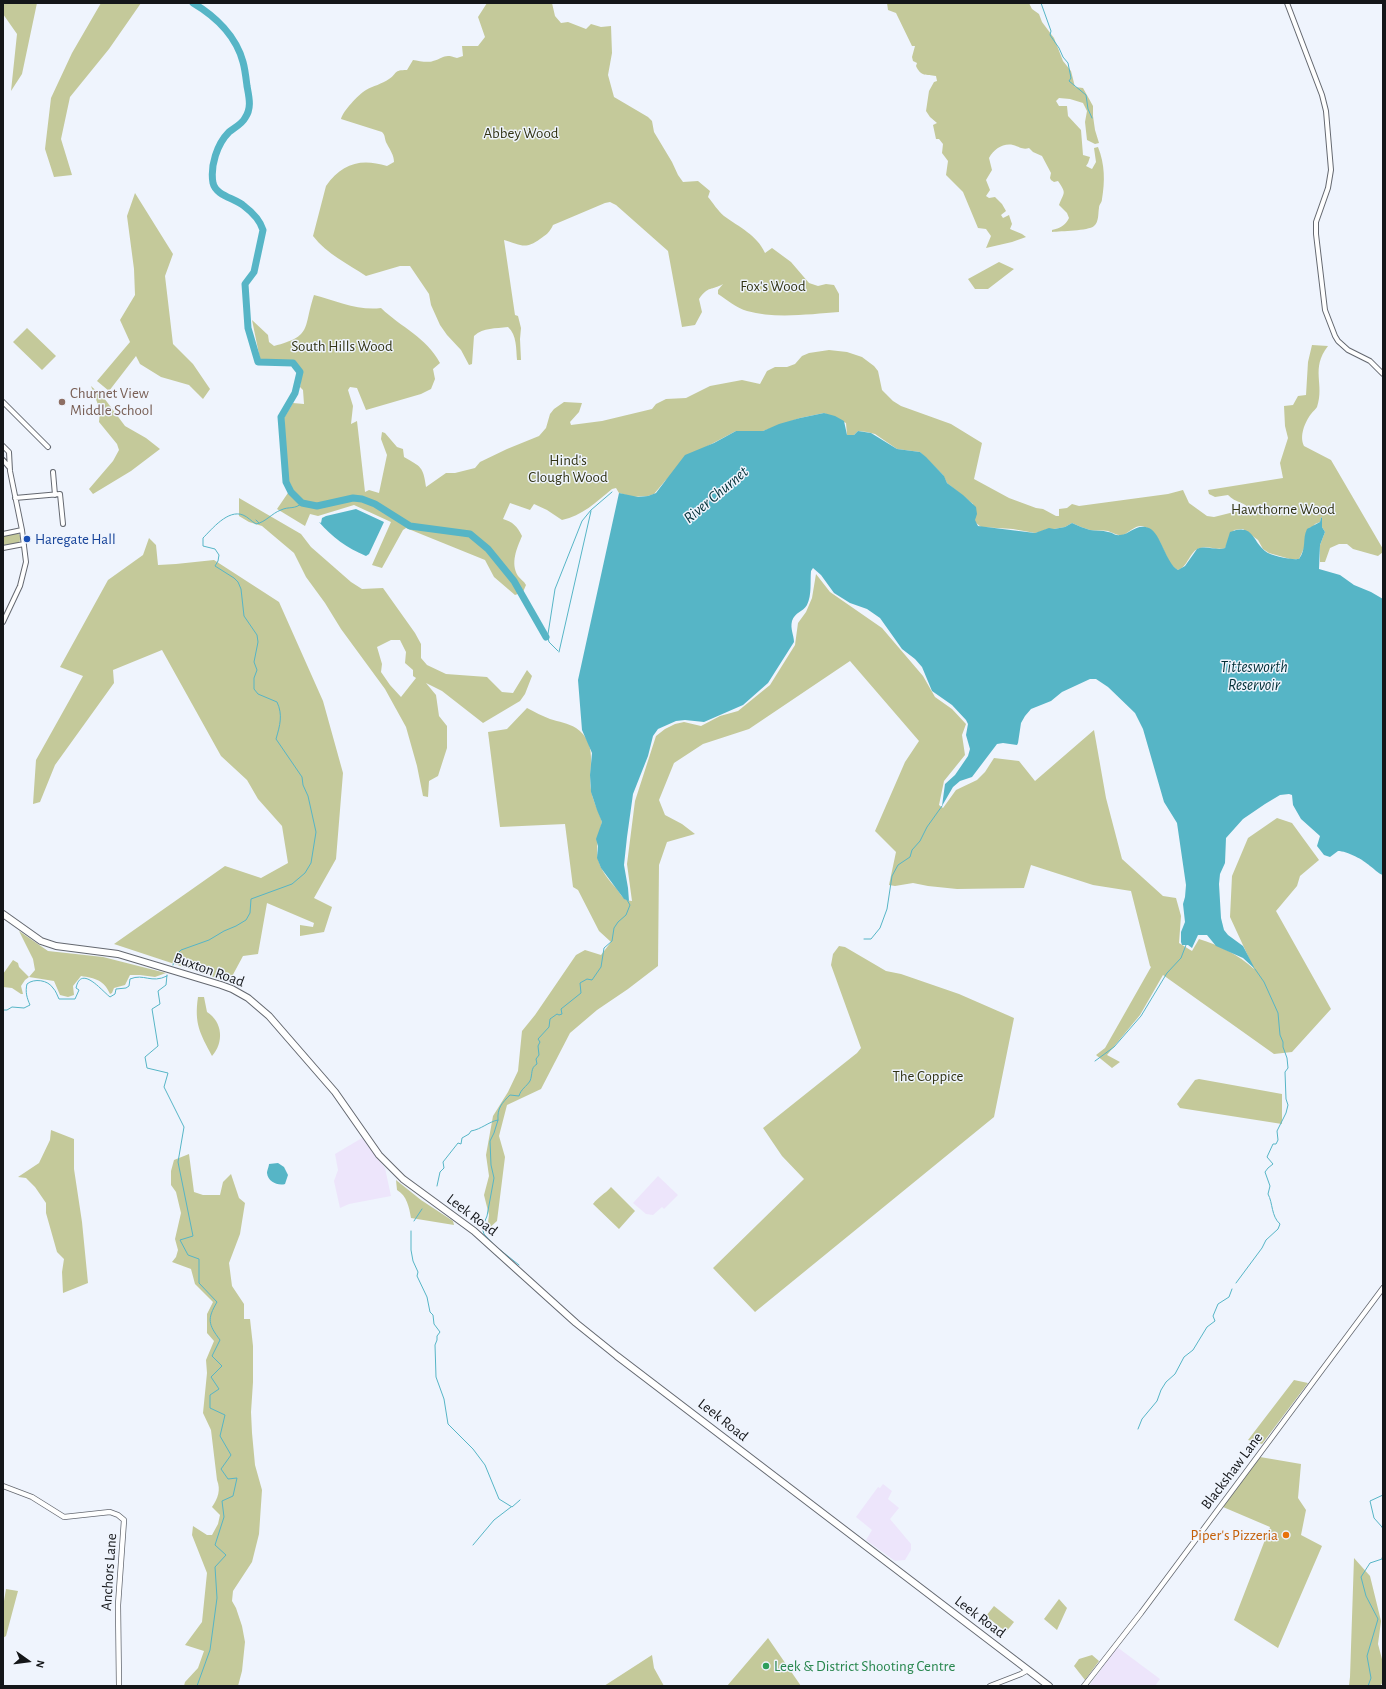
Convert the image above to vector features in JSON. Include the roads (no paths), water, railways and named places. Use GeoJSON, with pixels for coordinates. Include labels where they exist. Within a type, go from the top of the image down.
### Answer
{"type":"FeatureCollection","features":[{"type":"Feature","properties":{"kind":"highway","name":"Buxton Road"},"geometry":{"type":"LineString","coordinates":[[3,914],[31,934],[56,946],[118,954],[221,985],[248,998],[269,1016],[319,1072],[335,1092],[379,1155],[388,1165]]}},
{"type":"Feature","properties":{"kind":"highway","name":"Leek Road"},"geometry":{"type":"LineString","coordinates":[[388,1165],[422,1194],[474,1231],[582,1328],[1049,1686]]}},
{"type":"Feature","properties":{"kind":"street"},"geometry":{"type":"LineString","coordinates":[[1287,3],[1322,95],[1326,111],[1331,170],[1328,188],[1316,222],[1316,234],[1325,310],[1338,341],[1348,350],[1370,361],[1383,374]]}},
{"type":"Feature","properties":{"kind":"street"},"geometry":{"type":"LineString","coordinates":[[3,403],[48,447]]}},
{"type":"Feature","properties":{"kind":"street"},"geometry":{"type":"LineString","coordinates":[[3,446],[9,452],[10,467],[22,530],[26,562],[22,580],[3,622]]}},
{"type":"Feature","properties":{"kind":"street"},"geometry":{"type":"LineString","coordinates":[[7,450],[6,456],[3,458],[10,467]]}},
{"type":"Feature","properties":{"kind":"street"},"geometry":{"type":"LineString","coordinates":[[53,472],[55,495]]}},
{"type":"Feature","properties":{"kind":"street"},"geometry":{"type":"LineString","coordinates":[[15,498],[60,494],[63,524]]}},
{"type":"Feature","properties":{"kind":"street"},"geometry":{"type":"LineString","coordinates":[[3,534],[22,530]]}},
{"type":"Feature","properties":{"kind":"street"},"geometry":{"type":"LineString","coordinates":[[3,548],[24,544]]}},
{"type":"Feature","properties":{"kind":"street","name":"Blackshaw Lane"},"geometry":{"type":"LineString","coordinates":[[1084,1686],[1141,1613],[1383,1288]]}},
{"type":"Feature","properties":{"kind":"street","name":"Anchors Lane"},"geometry":{"type":"LineString","coordinates":[[3,1486],[32,1497],[64,1517],[110,1512],[118,1514],[124,1520],[118,1605],[119,1686]]}},
{"type":"Feature","properties":{"kind":"street"},"geometry":{"type":"LineString","coordinates":[[990,1686],[1028,1670]]}},
{"type":"Feature","properties":{"kind":"water","name":"Tittesworth Reservoir"},"geometry":{"type":"Polygon","coordinates":[[[824,413],[835,416],[844,421],[847,435],[854,435],[858,431],[871,433],[897,449],[920,452],[944,476],[947,483],[976,507],[977,514],[975,520],[978,526],[1035,533],[1049,528],[1054,529],[1065,527],[1072,523],[1090,530],[1106,531],[1118,535],[1141,527],[1149,528],[1157,536],[1170,562],[1178,570],[1185,566],[1197,549],[1225,548],[1230,532],[1238,530],[1248,531],[1268,553],[1291,559],[1299,559],[1303,551],[1307,529],[1320,522],[1322,517],[1322,527],[1325,532],[1320,545],[1319,569],[1340,575],[1354,585],[1383,599],[1383,875],[1360,859],[1346,852],[1338,851],[1330,857],[1324,855],[1317,846],[1320,836],[1301,819],[1293,805],[1292,795],[1280,795],[1243,819],[1226,838],[1225,863],[1220,874],[1219,884],[1221,918],[1224,930],[1228,935],[1243,946],[1255,969],[1243,958],[1216,946],[1207,935],[1198,935],[1192,948],[1188,945],[1182,945],[1181,932],[1185,922],[1183,904],[1186,885],[1177,823],[1164,802],[1143,729],[1135,713],[1108,687],[1096,679],[1090,679],[1062,692],[1051,701],[1031,709],[1021,723],[1017,745],[1003,743],[997,744],[972,777],[960,781],[953,787],[942,806],[945,784],[955,775],[968,756],[970,749],[966,735],[968,724],[966,720],[952,705],[932,691],[922,667],[915,659],[902,649],[880,618],[867,609],[850,603],[834,593],[821,575],[813,568],[811,571],[809,601],[792,621],[791,627],[794,642],[768,683],[743,705],[704,722],[685,720],[676,721],[658,729],[653,736],[648,756],[633,794],[624,865],[629,901],[624,899],[601,868],[597,858],[598,846],[596,839],[602,822],[591,792],[590,775],[592,753],[582,730],[578,680],[619,493],[638,497],[656,493],[685,455],[714,443],[736,431],[763,431],[779,424],[824,413]]]}},
{"type":"Feature","properties":{"kind":"water"},"geometry":{"type":"Polygon","coordinates":[[[356,509],[384,522],[369,554],[366,556],[340,542],[319,522],[321,523],[322,518],[326,516],[356,509]]]}},
{"type":"Feature","properties":{"kind":"water"},"geometry":{"type":"Polygon","coordinates":[[[278,1163],[284,1167],[288,1175],[285,1184],[274,1183],[268,1176],[267,1172],[269,1164],[278,1163]]]}},
{"type":"Feature","properties":{"kind":"waterway","name":"River Churnet"},"geometry":{"type":"LineString","coordinates":[[193,3],[209,14],[230,35],[240,53],[243,62],[249,98],[249,110],[244,120],[229,132],[221,143],[215,156],[212,176],[213,183],[218,191],[240,203],[250,211],[258,220],[263,230],[254,272],[245,284],[248,328],[258,362],[293,363],[300,372],[295,393],[281,417],[286,482],[291,492],[302,503],[317,506],[353,498],[362,499],[375,504],[410,526],[470,534],[488,549],[514,581],[546,637]]}},
{"type":"Feature","properties":{"kind":"waterway"},"geometry":{"type":"LineString","coordinates":[[1041,3],[1051,31],[1050,35],[1068,63],[1071,78],[1069,81],[1086,95],[1088,109],[1092,118]]}},
{"type":"Feature","properties":{"kind":"waterway"},"geometry":{"type":"LineString","coordinates":[[548,634],[555,589],[582,521],[591,510],[612,492]]}},
{"type":"Feature","properties":{"kind":"waterway"},"geometry":{"type":"LineString","coordinates":[[173,965],[176,955],[181,950],[209,940],[246,920],[250,913],[251,899],[292,884],[305,873],[311,863],[316,832],[302,777],[276,739],[280,725],[280,711],[277,702],[258,694],[254,689],[254,678],[257,670],[254,662],[258,642],[257,635],[244,616],[241,589],[238,582],[215,566],[219,555],[215,549],[203,546],[203,538],[226,517],[237,514],[243,515],[256,524],[278,511],[297,506],[302,503]]}},
{"type":"Feature","properties":{"kind":"waterway"},"geometry":{"type":"LineString","coordinates":[[559,652],[591,511]]}},
{"type":"Feature","properties":{"kind":"waterway"},"geometry":{"type":"LineString","coordinates":[[256,520],[259,523]]}},
{"type":"Feature","properties":{"kind":"waterway","name":"River Churnet"},"geometry":{"type":"LineString","coordinates":[[548,638],[549,642],[558,651]]}},
{"type":"Feature","properties":{"kind":"waterway"},"geometry":{"type":"LineString","coordinates":[[864,939],[871,939],[880,928],[887,909],[892,876],[898,865],[910,857],[912,850],[920,841],[927,827],[942,806]]}},
{"type":"Feature","properties":{"kind":"waterway"},"geometry":{"type":"LineString","coordinates":[[498,1120],[499,1109],[505,1101],[510,1095],[519,1096],[530,1081],[532,1069],[537,1064],[536,1059],[539,1055],[538,1046],[540,1042],[538,1039],[549,1027],[550,1019],[557,1014],[562,1014],[561,1009],[581,993],[580,983],[587,979],[592,980],[601,967],[604,948],[612,941],[614,928],[626,915],[630,905],[627,900]]}},
{"type":"Feature","properties":{"kind":"waterway"},"geometry":{"type":"LineString","coordinates":[[1095,1061],[1114,1047],[1141,1016],[1167,973],[1181,958],[1186,945]]}},
{"type":"Feature","properties":{"kind":"waterway"},"geometry":{"type":"LineString","coordinates":[[1236,1283],[1262,1248],[1266,1240],[1278,1229],[1280,1224],[1275,1217],[1268,1194],[1270,1186],[1265,1172],[1273,1164],[1267,1157],[1273,1144],[1276,1144],[1278,1140],[1277,1131],[1286,1113],[1288,1105],[1286,1099],[1285,1072],[1288,1068],[1287,1058],[1280,1035],[1278,1013],[1264,982],[1255,969]]}},
{"type":"Feature","properties":{"kind":"waterway"},"geometry":{"type":"LineString","coordinates":[[167,975],[166,985],[158,991],[160,1004],[152,1009],[158,1046],[145,1057],[147,1068],[168,1073],[164,1087],[184,1127],[178,1162],[193,1236],[180,1240],[188,1255],[199,1259],[199,1283],[217,1302],[210,1317],[210,1321],[213,1330],[220,1340],[212,1356],[222,1366],[211,1377],[219,1389],[210,1395],[210,1408],[225,1415],[220,1436],[231,1455],[221,1469],[228,1479],[237,1478],[233,1496],[222,1501],[224,1517],[215,1545],[226,1555],[215,1567],[217,1598],[210,1650],[197,1686]]}},
{"type":"Feature","properties":{"kind":"waterway"},"geometry":{"type":"LineString","coordinates":[[3,1010],[7,1010],[12,1007],[24,1008],[30,1005],[26,987],[27,984],[33,981],[41,981],[51,985],[59,999],[75,999],[79,990],[76,988],[82,978],[92,981],[110,997],[115,994],[116,989],[126,988],[129,986],[130,979],[135,977],[156,979],[167,976]]}},
{"type":"Feature","properties":{"kind":"waterway"},"geometry":{"type":"LineString","coordinates":[[437,1186],[440,1172],[444,1168],[443,1162],[458,1143],[461,1144],[462,1138],[471,1131],[498,1120],[490,1141],[491,1165],[494,1178],[487,1216],[482,1228],[484,1234],[494,1245],[519,1265]]}},
{"type":"Feature","properties":{"kind":"waterway"},"geometry":{"type":"LineString","coordinates":[[414,1221],[422,1209]]}},
{"type":"Feature","properties":{"kind":"waterway"},"geometry":{"type":"LineString","coordinates":[[411,1231],[411,1250],[413,1261],[418,1272],[417,1276],[427,1297],[430,1312],[433,1315],[434,1324],[440,1332],[437,1336],[435,1345],[436,1377],[444,1399],[448,1424],[473,1449],[485,1465],[499,1499],[512,1507],[520,1500]]}},
{"type":"Feature","properties":{"kind":"waterway"},"geometry":{"type":"LineString","coordinates":[[1138,1429],[1142,1419],[1157,1401],[1166,1382],[1175,1374],[1184,1357],[1193,1350],[1207,1327],[1215,1321],[1213,1316],[1218,1304],[1229,1297],[1232,1289]]}},
{"type":"Feature","properties":{"kind":"waterway","name":"River Churnet"},"geometry":{"type":"LineString","coordinates":[[1383,1495],[1370,1501],[1374,1518],[1383,1530]]}},
{"type":"Feature","properties":{"kind":"waterway"},"geometry":{"type":"LineString","coordinates":[[473,1545],[494,1520],[511,1507]]}},
{"type":"Feature","properties":{"kind":"waterway","name":"River Churnet"},"geometry":{"type":"LineString","coordinates":[[1368,1686],[1371,1678],[1367,1656],[1378,1619],[1366,1596],[1361,1577],[1370,1563],[1382,1559],[1383,1554]]}},
{"type":"Feature","properties":{"kind":"place","name":"Churnet View Middle School"},"geometry":{"type":"Point","coordinates":[62,402]}},
{"type":"Feature","properties":{"kind":"place","name":"Haregate Hall"},"geometry":{"type":"Point","coordinates":[27,539]}},
{"type":"Feature","properties":{"kind":"place","name":"Piper's Pizzeria"},"geometry":{"type":"Point","coordinates":[1286,1535]}},
{"type":"Feature","properties":{"kind":"place","name":"Leek & District Shooting Centre"},"geometry":{"type":"Point","coordinates":[766,1666]}},
{"type":"Feature","properties":{"kind":"park label","name":"Abbey Wood"},"geometry":{"type":"Point","coordinates":[521,133]}},
{"type":"Feature","properties":{"kind":"park label","name":"Fox's Wood"},"geometry":{"type":"Point","coordinates":[773,286]}},
{"type":"Feature","properties":{"kind":"park label","name":"South Hills Wood"},"geometry":{"type":"Point","coordinates":[342,346]}},
{"type":"Feature","properties":{"kind":"park label","name":"Hind's Clough Wood"},"geometry":{"type":"Point","coordinates":[568,468]}},
{"type":"Feature","properties":{"kind":"park label","name":"Hawthorne Wood"},"geometry":{"type":"Point","coordinates":[1283,509]}},
{"type":"Feature","properties":{"kind":"park label","name":"The Coppice"},"geometry":{"type":"Point","coordinates":[928,1076]}}]}
